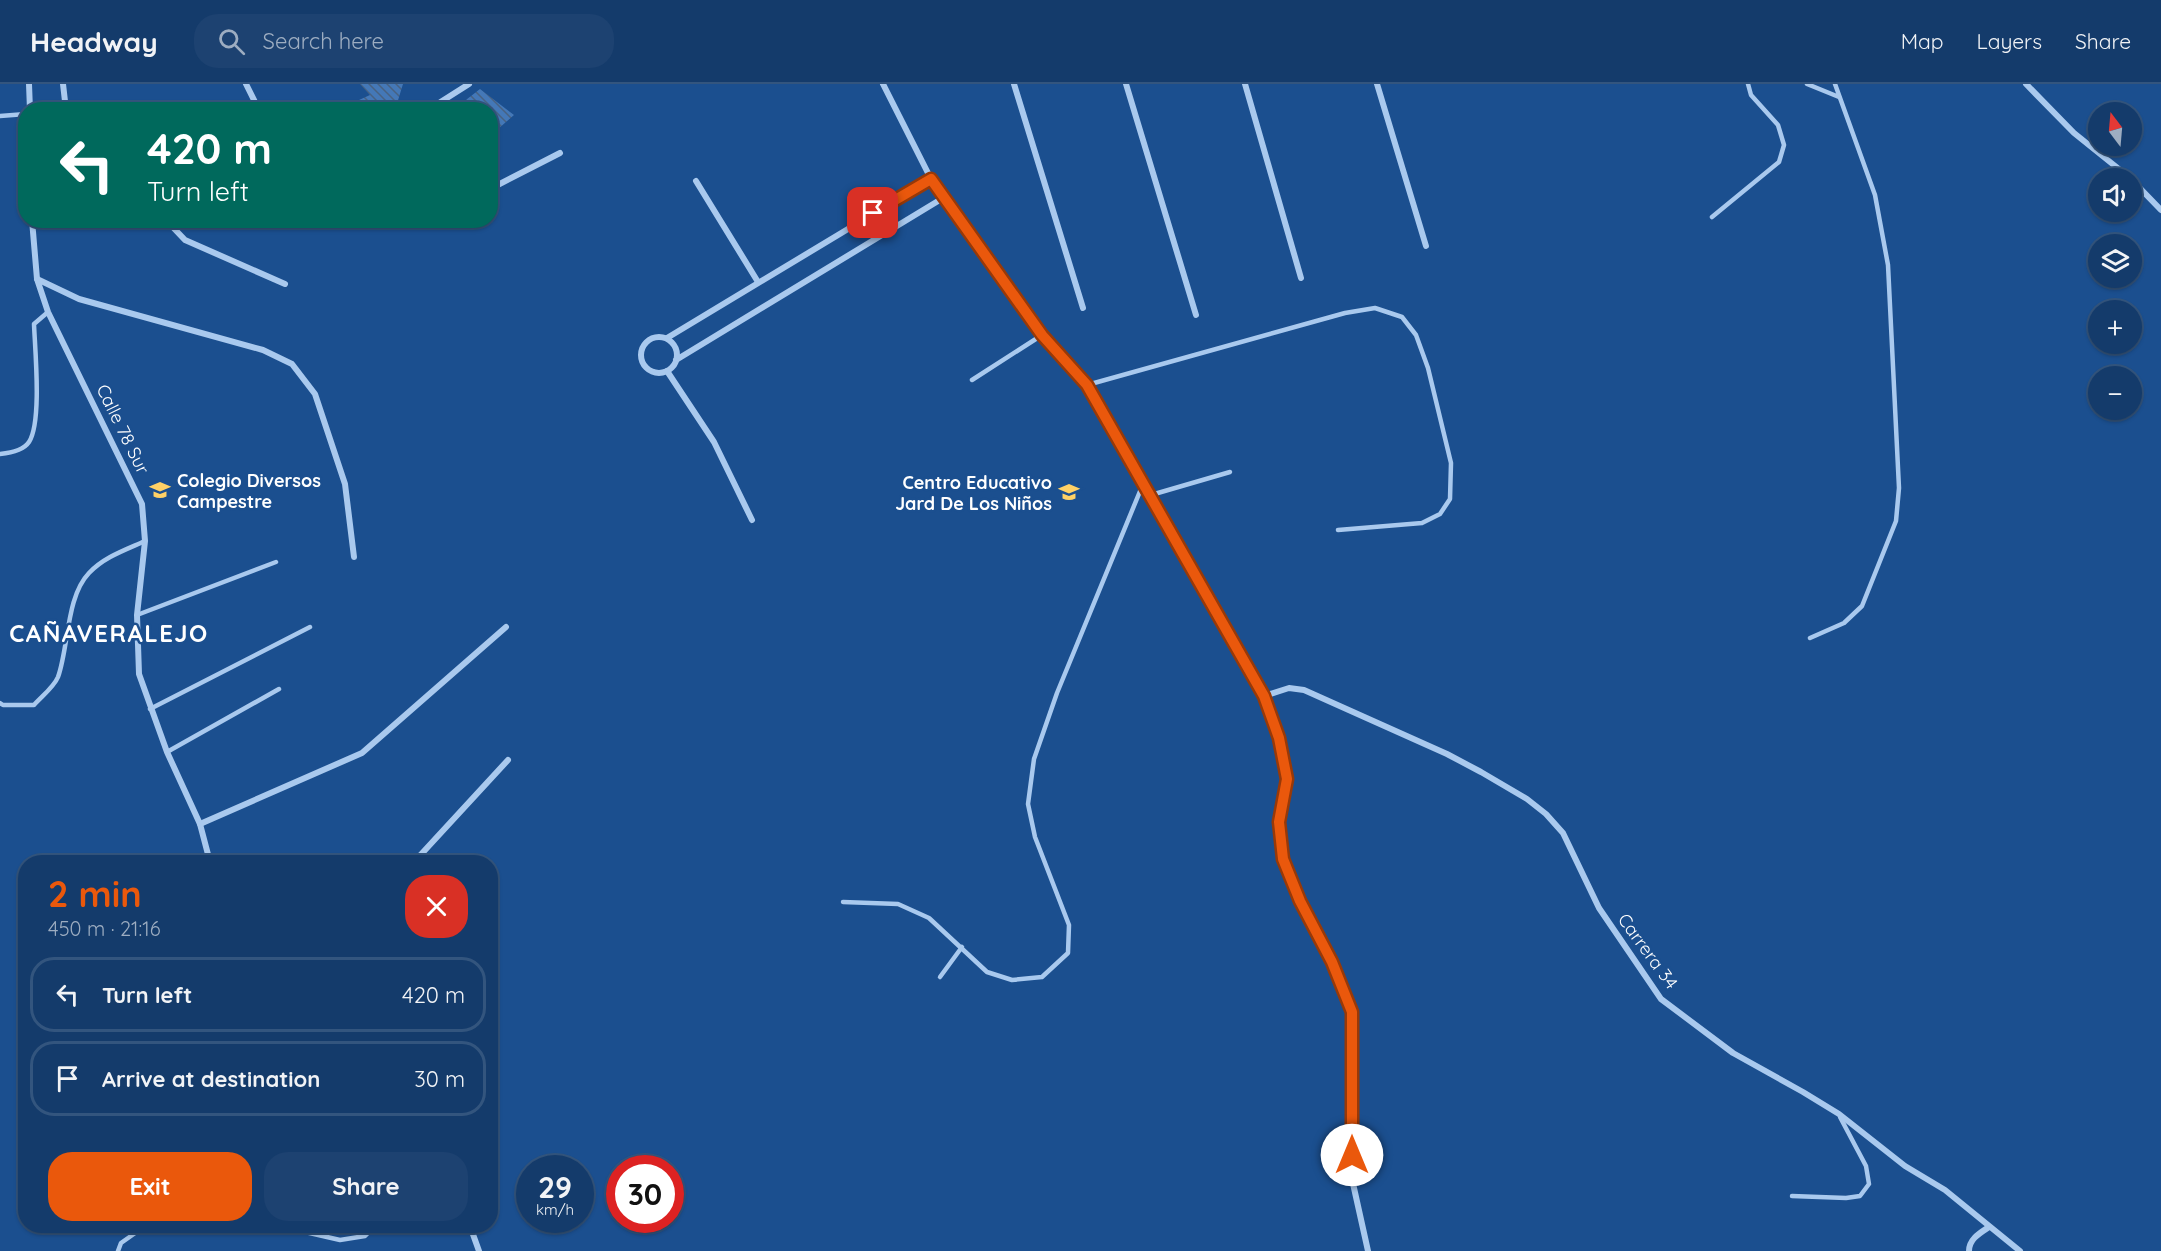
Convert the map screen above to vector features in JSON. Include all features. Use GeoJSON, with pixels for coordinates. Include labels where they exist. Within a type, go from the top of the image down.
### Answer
{"type":"FeatureCollection","features":[{"type":"Feature","properties":{"kind":"street"},"geometry":{"type":"LineString","coordinates":[[29,84],[30,102]]}},
{"type":"Feature","properties":{"kind":"street"},"geometry":{"type":"LineString","coordinates":[[63,84],[65,102]]}},
{"type":"Feature","properties":{"kind":"street"},"geometry":{"type":"LineString","coordinates":[[246,84],[255,102]]}},
{"type":"Feature","properties":{"kind":"street"},"geometry":{"type":"LineString","coordinates":[[441,102],[469,84]]}},
{"type":"Feature","properties":{"kind":"street"},"geometry":{"type":"LineString","coordinates":[[883,84],[943,198],[1042,335],[1087,385],[1264,696],[1279,738],[1287,779],[1279,822],[1283,859],[1300,901],[1332,962],[1352,1012],[1353,1179],[1368,1251]]}},
{"type":"Feature","properties":{"kind":"street"},"geometry":{"type":"LineString","coordinates":[[1014,84],[1083,308]]}},
{"type":"Feature","properties":{"kind":"street"},"geometry":{"type":"LineString","coordinates":[[1126,84],[1196,315]]}},
{"type":"Feature","properties":{"kind":"street"},"geometry":{"type":"LineString","coordinates":[[1245,84],[1301,278]]}},
{"type":"Feature","properties":{"kind":"street"},"geometry":{"type":"LineString","coordinates":[[1377,84],[1426,246]]}},
{"type":"Feature","properties":{"kind":"street"},"geometry":{"type":"LineString","coordinates":[[2026,84],[2074,133],[2117,168]]}},
{"type":"Feature","properties":{"kind":"street"},"geometry":{"type":"LineString","coordinates":[[498,185],[560,153]]}},
{"type":"Feature","properties":{"kind":"street"},"geometry":{"type":"LineString","coordinates":[[667,338],[931,179]]}},
{"type":"Feature","properties":{"kind":"street"},"geometry":{"type":"LineString","coordinates":[[696,182],[758,282]]}},
{"type":"Feature","properties":{"kind":"street"},"geometry":{"type":"LineString","coordinates":[[2142,190],[2161,210]]}},
{"type":"Feature","properties":{"kind":"street"},"geometry":{"type":"LineString","coordinates":[[676,360],[677,351],[667,338],[657,336],[649,339],[642,346],[640,355],[643,364],[658,373],[668,370],[676,360],[943,198]]}},
{"type":"Feature","properties":{"kind":"street","name":"Calle 78 Sur"},"geometry":{"type":"LineString","coordinates":[[33,228],[38,279],[48,312],[142,504],[145,541],[137,615],[139,674],[167,752],[200,824],[208,855]]}},
{"type":"Feature","properties":{"kind":"street"},"geometry":{"type":"LineString","coordinates":[[174,228],[185,240],[285,284]]}},
{"type":"Feature","properties":{"kind":"street"},"geometry":{"type":"LineString","coordinates":[[38,279],[79,299],[263,350],[292,364],[315,394],[345,484],[354,557]]}},
{"type":"Feature","properties":{"kind":"street"},"geometry":{"type":"LineString","coordinates":[[668,370],[714,442],[752,520]]}},
{"type":"Feature","properties":{"kind":"street"},"geometry":{"type":"LineString","coordinates":[[200,824],[362,753],[506,627]]}},
{"type":"Feature","properties":{"kind":"street","name":"Carrera 34"},"geometry":{"type":"LineString","coordinates":[[1264,696],[1289,688],[1304,690],[1447,754],[1481,771],[1527,799],[1546,814],[1563,833],[1599,908],[1661,999],[1733,1053],[1839,1114],[1905,1166],[1945,1190],[2020,1251]]}},
{"type":"Feature","properties":{"kind":"street"},"geometry":{"type":"LineString","coordinates":[[420,855],[508,760]]}},
{"type":"Feature","properties":{"kind":"street"},"geometry":{"type":"LineString","coordinates":[[1969,1251],[1969,1245],[1975,1237],[1989,1227]]}},
{"type":"Feature","properties":{"kind":"street"},"geometry":{"type":"LineString","coordinates":[[473,1233],[479,1251]]}},
{"type":"Feature","properties":{"kind":"lane"},"geometry":{"type":"LineString","coordinates":[[1712,217],[1779,162],[1784,145],[1778,125],[1750,95],[1748,84]]}},
{"type":"Feature","properties":{"kind":"lane"},"geometry":{"type":"LineString","coordinates":[[1808,84],[1839,97]]}},
{"type":"Feature","properties":{"kind":"lane"},"geometry":{"type":"LineString","coordinates":[[1810,638],[1844,623],[1862,606],[1896,521],[1899,488],[1888,265],[1875,195],[1835,84]]}},
{"type":"Feature","properties":{"kind":"lane"},"geometry":{"type":"LineString","coordinates":[[0,116],[18,115]]}},
{"type":"Feature","properties":{"kind":"lane"},"geometry":{"type":"LineString","coordinates":[[1087,385],[1345,313],[1375,308],[1402,317],[1416,335],[1428,368],[1451,463],[1450,499],[1440,513],[1422,523],[1338,530]]}},
{"type":"Feature","properties":{"kind":"lane"},"geometry":{"type":"LineString","coordinates":[[0,454],[14,453],[29,443],[35,425],[34,324],[48,312]]}},
{"type":"Feature","properties":{"kind":"lane"},"geometry":{"type":"LineString","coordinates":[[972,380],[1042,335]]}},
{"type":"Feature","properties":{"kind":"lane"},"geometry":{"type":"LineString","coordinates":[[1150,495],[1230,472]]}},
{"type":"Feature","properties":{"kind":"lane"},"geometry":{"type":"LineString","coordinates":[[843,902],[898,904],[930,918],[987,972],[1012,980],[1042,977],[1068,953],[1069,925],[1035,837],[1028,804],[1034,759],[1057,693],[1143,484]]}},
{"type":"Feature","properties":{"kind":"lane"},"geometry":{"type":"LineString","coordinates":[[0,703],[3,705],[34,705],[57,680],[68,635],[74,596],[89,573],[112,555],[145,541]]}},
{"type":"Feature","properties":{"kind":"lane"},"geometry":{"type":"LineString","coordinates":[[137,615],[276,562]]}},
{"type":"Feature","properties":{"kind":"lane"},"geometry":{"type":"LineString","coordinates":[[150,709],[310,627]]}},
{"type":"Feature","properties":{"kind":"lane"},"geometry":{"type":"LineString","coordinates":[[167,752],[279,689]]}},
{"type":"Feature","properties":{"kind":"lane"},"geometry":{"type":"LineString","coordinates":[[940,977],[962,947]]}},
{"type":"Feature","properties":{"kind":"lane"},"geometry":{"type":"LineString","coordinates":[[1792,1196],[1846,1198],[1860,1196],[1869,1184],[1866,1166],[1839,1114]]}},
{"type":"Feature","properties":{"kind":"lane"},"geometry":{"type":"LineString","coordinates":[[118,1251],[121,1243],[135,1233]]}},
{"type":"Feature","properties":{"kind":"lane"},"geometry":{"type":"LineString","coordinates":[[310,1233],[340,1240],[365,1236],[368,1233]]}},
{"type":"Feature","properties":{"kind":"building"},"geometry":{"type":"Polygon","coordinates":[[[360,84],[403,84],[397,102],[355,102],[370,95],[360,84]]]}},
{"type":"Feature","properties":{"kind":"building"},"geometry":{"type":"Polygon","coordinates":[[[480,89],[497,102],[463,102],[480,89]]]}},
{"type":"Feature","properties":{"kind":"building"},"geometry":{"type":"Polygon","coordinates":[[[498,103],[514,115],[498,129],[498,103]]]}},
{"type":"Feature","properties":{"kind":"place","name":"Colegio Diversos Campestre"},"geometry":{"type":"Point","coordinates":[160,490]}},
{"type":"Feature","properties":{"kind":"place","name":"Centro Educativo Jard De Los Niños"},"geometry":{"type":"Point","coordinates":[1069,492]}},
{"type":"Feature","properties":{"kind":"district","name":"CAÑAVERALEJO"},"geometry":{"type":"Point","coordinates":[109,633]}},
{"type":"Feature","properties":{"kind":"route"},"geometry":{"type":"LineString","coordinates":[[873,213],[931,179],[1042,335],[1087,385],[1264,696],[1279,738],[1287,779],[1279,822],[1283,859],[1300,901],[1332,962],[1352,1012],[1352,1155]]}}]}
